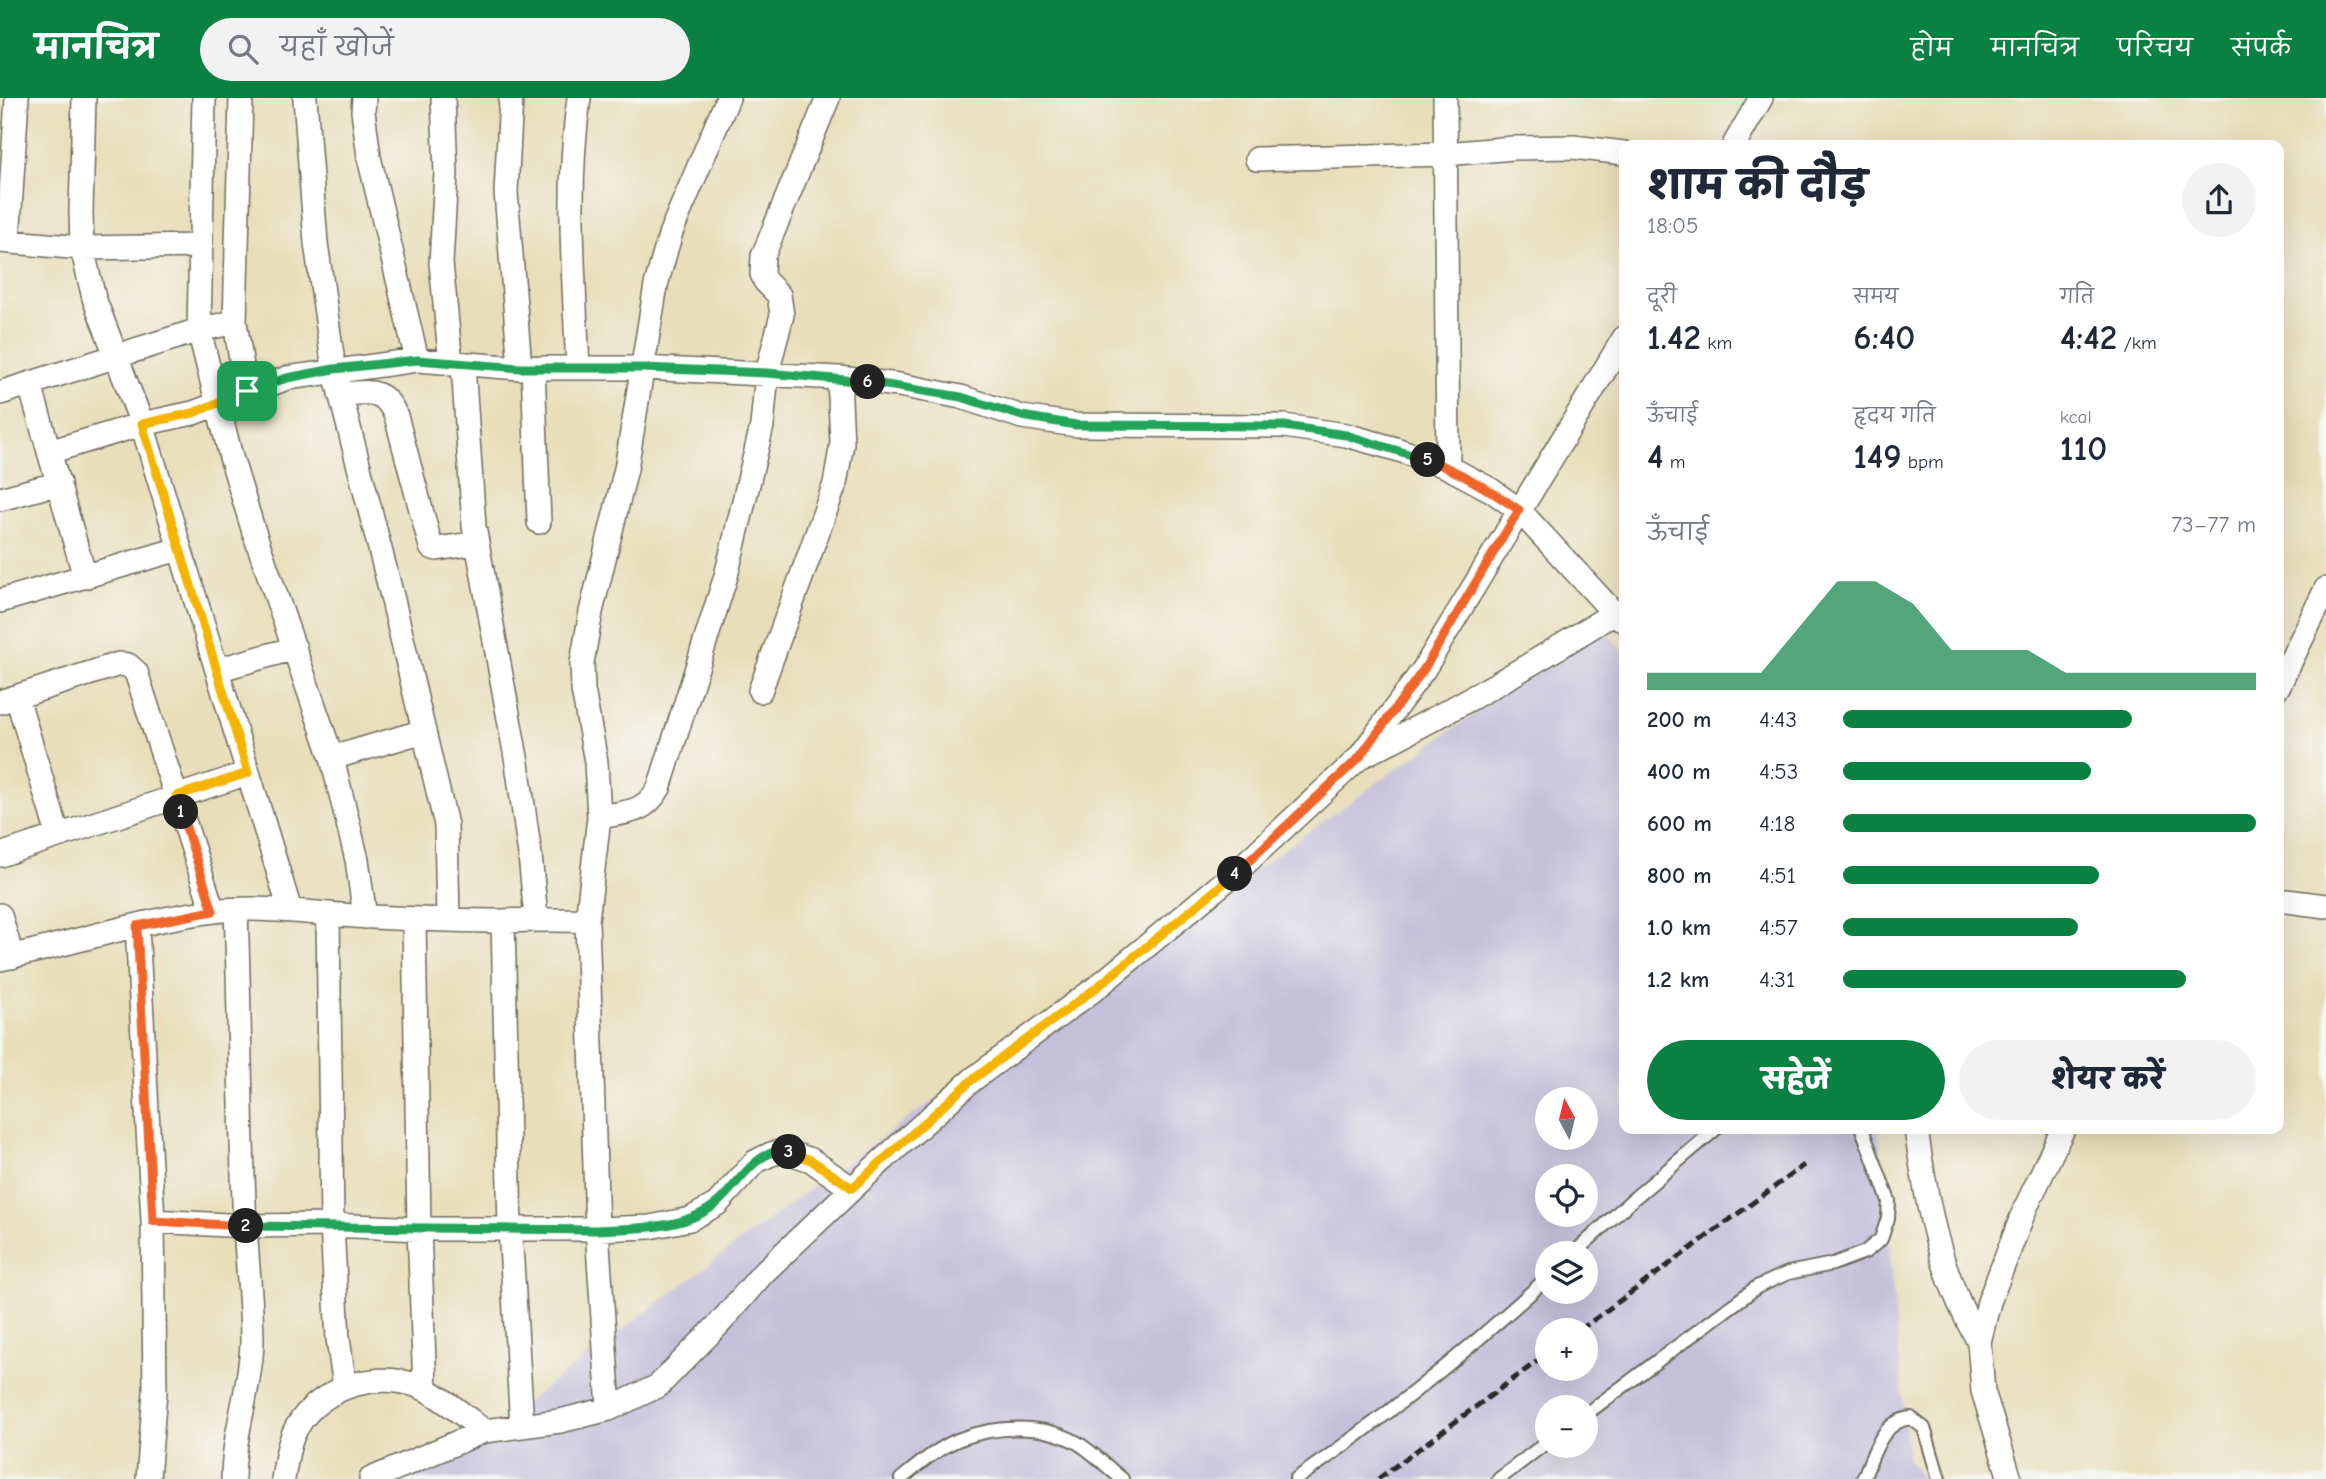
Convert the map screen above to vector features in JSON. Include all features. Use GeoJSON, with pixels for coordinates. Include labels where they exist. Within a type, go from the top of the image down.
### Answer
{"type":"FeatureCollection","features":[{"type":"Feature","properties":{"kind":"street"},"geometry":{"type":"LineString","coordinates":[[17,98],[4,241],[82,248],[201,246]]}},
{"type":"Feature","properties":{"kind":"street"},"geometry":{"type":"LineString","coordinates":[[85,98],[80,213],[82,248],[94,298],[142,424],[290,910]]}},
{"type":"Feature","properties":{"kind":"street"},"geometry":{"type":"LineString","coordinates":[[204,98],[199,330],[253,529],[332,758],[357,860],[365,917]]}},
{"type":"Feature","properties":{"kind":"street"},"geometry":{"type":"LineString","coordinates":[[241,98],[235,322],[247,391]]}},
{"type":"Feature","properties":{"kind":"street"},"geometry":{"type":"LineString","coordinates":[[305,98],[316,243],[334,369],[446,825],[448,920]]}},
{"type":"Feature","properties":{"kind":"street"},"geometry":{"type":"LineString","coordinates":[[364,98],[369,158],[417,360]]}},
{"type":"Feature","properties":{"kind":"street"},"geometry":{"type":"LineString","coordinates":[[443,98],[446,173],[441,263],[457,364],[477,543],[517,763],[536,918]]}},
{"type":"Feature","properties":{"kind":"street"},"geometry":{"type":"LineString","coordinates":[[511,98],[506,192],[526,368],[539,522]]}},
{"type":"Feature","properties":{"kind":"street"},"geometry":{"type":"LineString","coordinates":[[578,368],[571,217],[573,138],[579,98]]}},
{"type":"Feature","properties":{"kind":"street"},"geometry":{"type":"LineString","coordinates":[[609,1409],[597,1230],[587,921],[599,817],[596,762],[583,690],[582,663],[591,612],[626,469],[656,285],[671,232],[727,98]]}},
{"type":"Feature","properties":{"kind":"street"},"geometry":{"type":"LineString","coordinates":[[599,817],[642,808],[652,800],[659,788],[726,576],[762,426],[767,373],[782,315],[782,303],[762,274],[763,256],[828,98]]}},
{"type":"Feature","properties":{"kind":"street"},"geometry":{"type":"LineString","coordinates":[[1445,98],[1448,467]]}},
{"type":"Feature","properties":{"kind":"street"},"geometry":{"type":"LineString","coordinates":[[1737,140],[1761,98]]}},
{"type":"Feature","properties":{"kind":"street"},"geometry":{"type":"LineString","coordinates":[[1257,159],[1446,153],[1513,148],[1573,147],[1619,152]]}},
{"type":"Feature","properties":{"kind":"street"},"geometry":{"type":"LineString","coordinates":[[0,393],[199,330],[235,322]]}},
{"type":"Feature","properties":{"kind":"street"},"geometry":{"type":"LineString","coordinates":[[371,1479],[484,1431],[560,1421],[609,1409],[658,1386],[719,1324],[764,1272],[972,1080],[1096,988],[1235,873],[1359,758],[1424,669],[1619,346]]}},
{"type":"Feature","properties":{"kind":"street"},"geometry":{"type":"LineString","coordinates":[[50,452],[142,424],[162,421],[287,378],[334,369],[417,360],[526,368],[643,368],[839,378],[961,397],[1022,416],[1076,425],[1284,426],[1346,435],[1448,467],[1491,490],[1519,510],[1619,617],[1445,715],[1359,758]]}},
{"type":"Feature","properties":{"kind":"street"},"geometry":{"type":"LineString","coordinates":[[760,691],[835,484],[842,443],[839,378]]}},
{"type":"Feature","properties":{"kind":"street"},"geometry":{"type":"LineString","coordinates":[[30,385],[85,577]]}},
{"type":"Feature","properties":{"kind":"street"},"geometry":{"type":"LineString","coordinates":[[340,394],[374,393],[384,396],[390,403],[396,416],[431,547],[437,549],[477,543]]}},
{"type":"Feature","properties":{"kind":"street"},"geometry":{"type":"LineString","coordinates":[[0,499],[59,483]]}},
{"type":"Feature","properties":{"kind":"street"},"geometry":{"type":"LineString","coordinates":[[0,601],[179,549]]}},
{"type":"Feature","properties":{"kind":"street"},"geometry":{"type":"LineString","coordinates":[[2284,675],[2326,589]]}},
{"type":"Feature","properties":{"kind":"street"},"geometry":{"type":"LineString","coordinates":[[217,670],[295,648]]}},
{"type":"Feature","properties":{"kind":"street"},"geometry":{"type":"LineString","coordinates":[[58,835],[9,700],[119,664],[128,665],[136,673],[176,796],[224,911],[252,1345],[248,1385],[233,1458],[233,1479]]}},
{"type":"Feature","properties":{"kind":"street"},"geometry":{"type":"LineString","coordinates":[[332,758],[424,731]]}},
{"type":"Feature","properties":{"kind":"street"},"geometry":{"type":"LineString","coordinates":[[0,855],[248,773]]}},
{"type":"Feature","properties":{"kind":"street"},"geometry":{"type":"LineString","coordinates":[[2284,902],[2326,906]]}},
{"type":"Feature","properties":{"kind":"street"},"geometry":{"type":"LineString","coordinates":[[0,915],[6,958],[137,926],[224,911],[290,910],[328,916],[448,920],[503,921],[536,918],[587,921]]}},
{"type":"Feature","properties":{"kind":"street"},"geometry":{"type":"LineString","coordinates":[[328,916],[332,1226],[338,1339],[345,1387]]}},
{"type":"Feature","properties":{"kind":"street"},"geometry":{"type":"LineString","coordinates":[[414,919],[419,1229],[425,1389]]}},
{"type":"Feature","properties":{"kind":"street"},"geometry":{"type":"LineString","coordinates":[[503,921],[510,1229],[522,1426]]}},
{"type":"Feature","properties":{"kind":"street"},"geometry":{"type":"LineString","coordinates":[[137,926],[153,1221],[155,1392],[148,1479]]}},
{"type":"Feature","properties":{"kind":"street"},"geometry":{"type":"LineString","coordinates":[[1917,1134],[1934,1232],[1949,1282],[1979,1342]]}},
{"type":"Feature","properties":{"kind":"street"},"geometry":{"type":"LineString","coordinates":[[2010,1479],[1983,1391],[1979,1342],[1989,1302],[2025,1209],[2061,1134]]}},
{"type":"Feature","properties":{"kind":"street"},"geometry":{"type":"LineString","coordinates":[[153,1221],[245,1226],[419,1229],[597,1230],[650,1227],[690,1219],[717,1204],[755,1163],[783,1151],[811,1160],[852,1188]]}},
{"type":"Feature","properties":{"kind":"street"},"geometry":{"type":"LineString","coordinates":[[282,1479],[297,1426],[319,1401],[345,1387],[369,1381],[399,1382],[425,1389],[484,1431]]}},
{"type":"Feature","properties":{"kind":"lane"},"geometry":{"type":"LineString","coordinates":[[1587,1241],[1711,1134]]}},
{"type":"Feature","properties":{"kind":"lane"},"geometry":{"type":"LineString","coordinates":[[1598,1405],[1757,1287],[1787,1273],[1833,1264],[1865,1252],[1881,1238],[1888,1218],[1889,1201],[1864,1134]]}},
{"type":"Feature","properties":{"kind":"lane"},"geometry":{"type":"LineString","coordinates":[[1296,1479],[1422,1387],[1482,1338],[1535,1289]]}},
{"type":"Feature","properties":{"kind":"lane"},"geometry":{"type":"LineString","coordinates":[[1863,1479],[1885,1431],[1898,1419],[1911,1418],[1924,1428],[1938,1479]]}},
{"type":"Feature","properties":{"kind":"lane"},"geometry":{"type":"LineString","coordinates":[[901,1479],[958,1440],[1003,1429],[1040,1429],[1076,1442],[1122,1479]]}},
{"type":"Feature","properties":{"kind":"lane"},"geometry":{"type":"LineString","coordinates":[[1499,1479],[1535,1451]]}},
{"type":"Feature","properties":{"kind":"shaded area"},"geometry":{"type":"Polygon","coordinates":[[[1599,624],[1619,646],[1619,1134],[1879,1134],[1908,1459],[1923,1479],[399,1479],[439,1468],[804,1193],[1599,624]]]}},
{"type":"Feature","properties":{"kind":"railway"},"geometry":{"type":"LineString","coordinates":[[1596,1318],[1804,1165]]}},
{"type":"Feature","properties":{"kind":"railway"},"geometry":{"type":"LineString","coordinates":[[1378,1479],[1535,1363]]}},
{"type":"Feature","properties":{"kind":"route"},"geometry":{"type":"LineString","coordinates":[[417,360],[520,368],[643,368],[839,378],[899,385],[961,397],[1022,416],[1076,425],[1284,426],[1346,435],[1448,467],[1491,490],[1519,510],[1424,669],[1359,758],[1235,873],[1096,988],[972,1080],[852,1188],[811,1160],[783,1151],[755,1163],[717,1204],[690,1219],[650,1227],[597,1230],[419,1229],[245,1226],[153,1221],[137,926],[213,911],[176,796],[248,773],[142,424],[193,413],[247,391],[287,378],[334,369],[417,360]]}}]}
